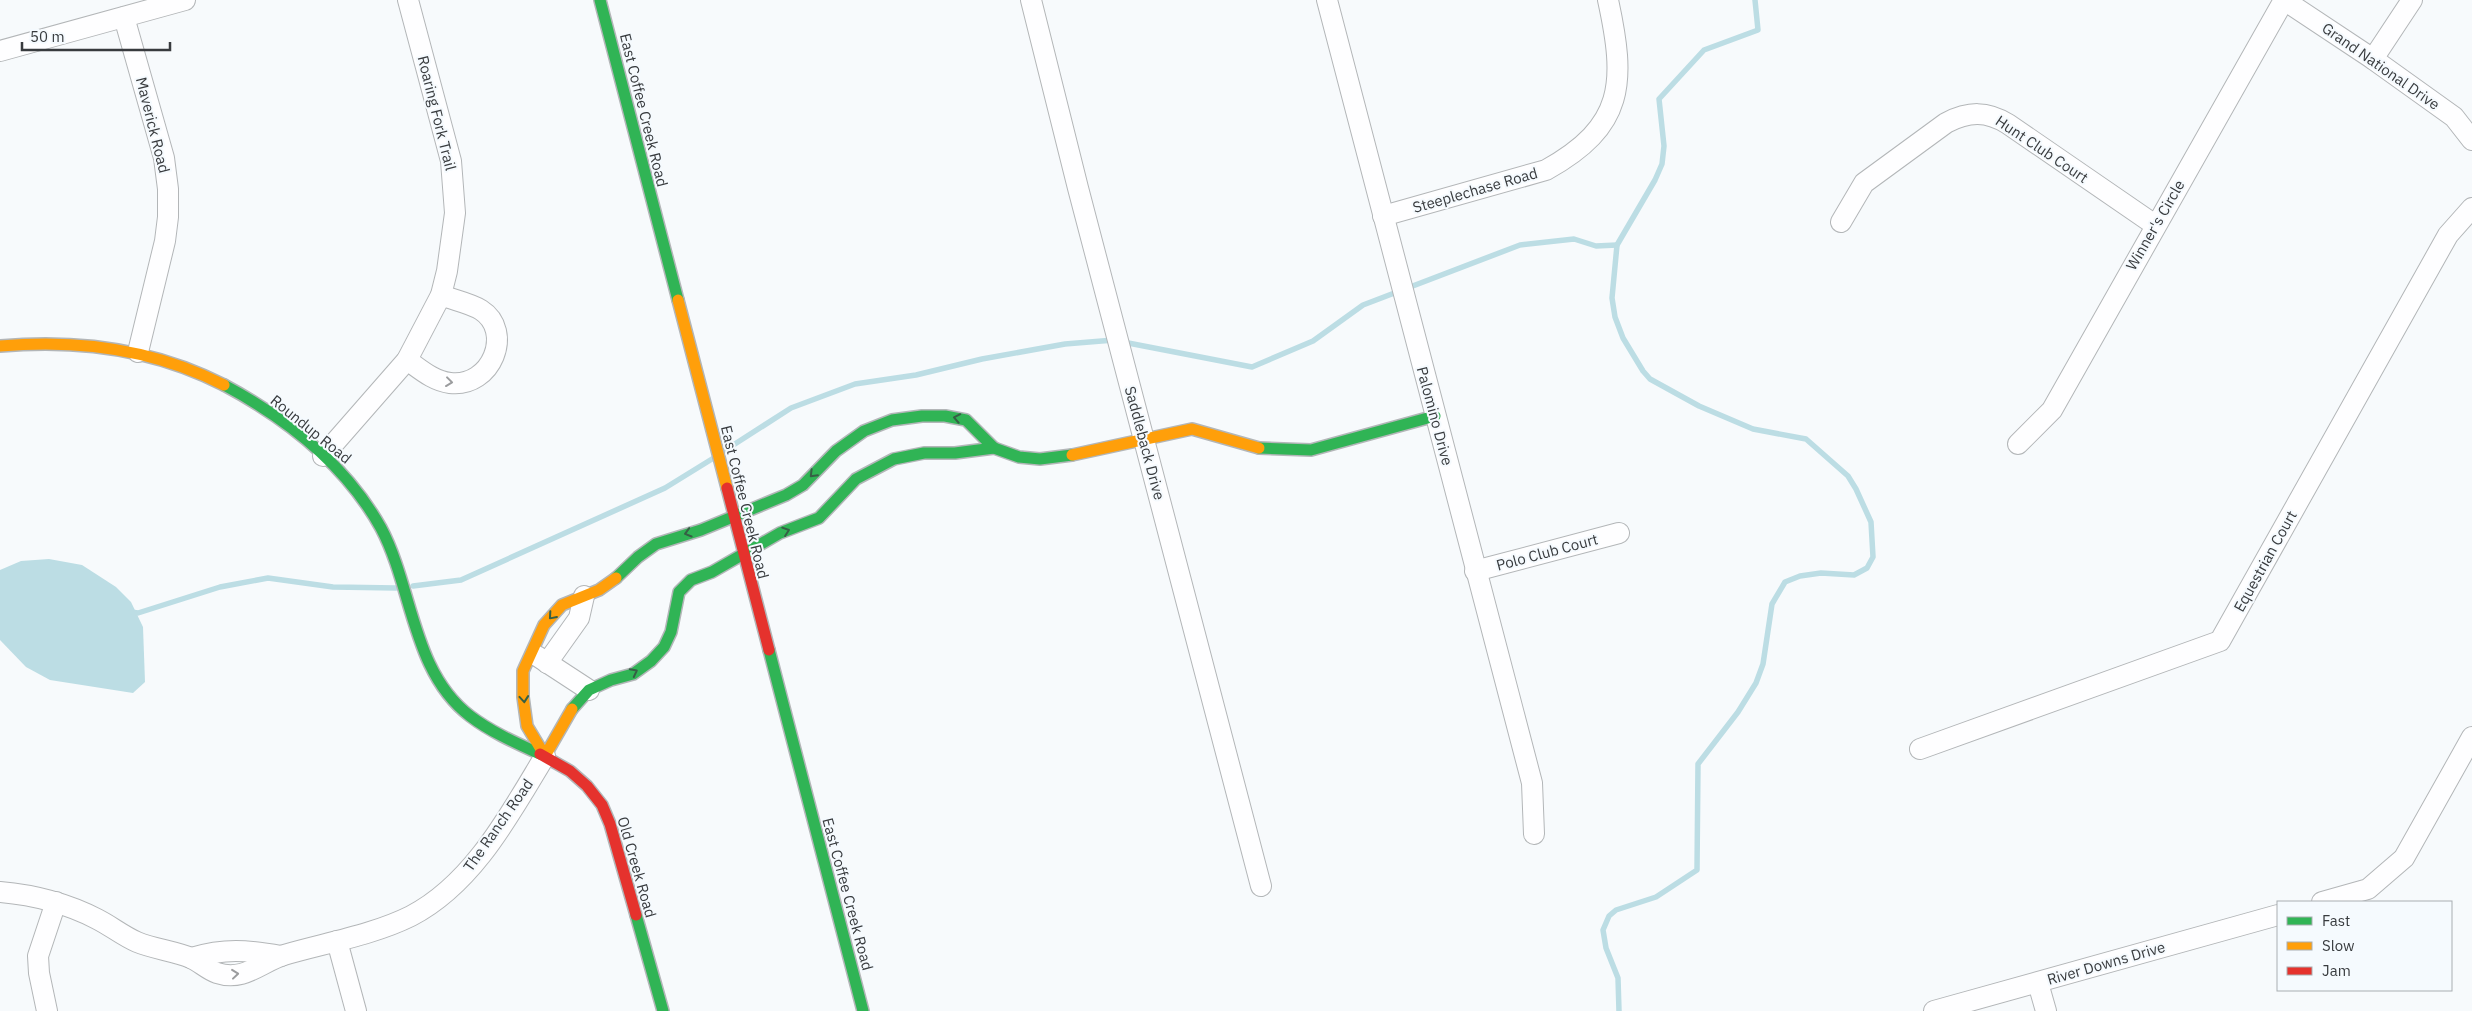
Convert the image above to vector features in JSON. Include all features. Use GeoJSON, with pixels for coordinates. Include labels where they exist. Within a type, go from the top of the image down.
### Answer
{"type":"FeatureCollection","features":[{"type":"Feature","properties":{"kind":"street"},"geometry":{"type":"LineString","coordinates":[[0,51],[185,0]]}},
{"type":"Feature","properties":{"kind":"street","name":"Roaring Fork Trail"},"geometry":{"type":"LineString","coordinates":[[323,456],[406,360],[441,295],[452,240],[454,188],[445,135],[408,0]]}},
{"type":"Feature","properties":{"kind":"street","name":"East Coffee Creek Road"},"geometry":{"type":"LineString","coordinates":[[600,0],[863,1011]]}},
{"type":"Feature","properties":{"kind":"street","name":"Saddleback Drive"},"geometry":{"type":"LineString","coordinates":[[1032,0],[1261,886]]}},
{"type":"Feature","properties":{"kind":"street","name":"Palomino Drive"},"geometry":{"type":"LineString","coordinates":[[1327,0],[1532,783],[1534,834]]}},
{"type":"Feature","properties":{"kind":"street","name":"Steeplechase Road"},"geometry":{"type":"LineString","coordinates":[[1383,216],[1546,170],[1567,159],[1593,138],[1610,109],[1618,66],[1616,39],[1608,0]]}},
{"type":"Feature","properties":{"kind":"street","name":"Grand National Drive"},"geometry":{"type":"LineString","coordinates":[[2284,0],[2372,58],[2454,117],[2472,140]]}},
{"type":"Feature","properties":{"kind":"street","name":"Winner's Circle"},"geometry":{"type":"LineString","coordinates":[[2018,444],[2052,410],[2284,0]]}},
{"type":"Feature","properties":{"kind":"street"},"geometry":{"type":"LineString","coordinates":[[2372,58],[2412,0]]}},
{"type":"Feature","properties":{"kind":"street","name":"Maverick Road"},"geometry":{"type":"LineString","coordinates":[[124,17],[164,158],[168,189],[168,217],[165,241],[138,352]]}},
{"type":"Feature","properties":{"kind":"street","name":"Hunt Club Court"},"geometry":{"type":"LineString","coordinates":[[1841,222],[1864,183],[1946,122],[1962,115],[1981,113],[1989,114],[2008,124],[2155,225]]}},
{"type":"Feature","properties":{"kind":"street","name":"Equestrian Court"},"geometry":{"type":"LineString","coordinates":[[1920,749],[2220,641],[2448,234],[2472,208]]}},
{"type":"Feature","properties":{"kind":"street"},"geometry":{"type":"LineString","coordinates":[[406,360],[436,380],[451,384],[467,382],[479,376],[489,366],[496,354],[497,339],[492,323],[481,310],[441,295]]}},
{"type":"Feature","properties":{"kind":"street","name":"Roundup Road"},"geometry":{"type":"LineString","coordinates":[[0,346],[60,342],[138,352],[177,364],[246,396],[323,456],[355,488],[384,537],[397,564],[425,657],[444,687],[468,716],[498,735],[546,756]]}},
{"type":"Feature","properties":{"kind":"street"},"geometry":{"type":"LineString","coordinates":[[546,756],[527,726],[523,697],[523,671],[539,658],[579,618],[584,596],[599,590],[621,575],[638,557],[656,544],[786,495],[803,485],[836,451],[864,431],[892,420],[922,416],[945,416],[966,420],[994,448],[1019,457],[1040,459],[1065,457],[1192,429],[1261,449],[1311,450],[1435,416]]}},
{"type":"Feature","properties":{"kind":"street","name":"The Ranch Road"},"geometry":{"type":"LineString","coordinates":[[0,892],[25,894],[56,902],[100,920],[135,942],[191,958],[216,973],[231,976],[251,972],[281,956],[337,941],[410,916],[457,882],[481,854],[546,756],[576,702],[589,690],[611,680],[633,674],[651,661],[664,647],[671,632],[674,610],[680,592],[691,580],[744,555],[780,533],[819,518],[856,479],[894,459],[924,453],[955,453],[994,448]]}},
{"type":"Feature","properties":{"kind":"street","name":"Polo Club Court"},"geometry":{"type":"LineString","coordinates":[[1476,571],[1619,533]]}},
{"type":"Feature","properties":{"kind":"street"},"geometry":{"type":"LineString","coordinates":[[539,658],[589,690]]}},
{"type":"Feature","properties":{"kind":"street"},"geometry":{"type":"LineString","coordinates":[[2326,901],[2368,889],[2404,858],[2469,749]]}},
{"type":"Feature","properties":{"kind":"street","name":"Old Creek Road"},"geometry":{"type":"LineString","coordinates":[[546,756],[584,783],[602,804],[610,824],[663,1011]]}},
{"type":"Feature","properties":{"kind":"street"},"geometry":{"type":"LineString","coordinates":[[47,1011],[39,973],[38,956],[56,902]]}},
{"type":"Feature","properties":{"kind":"street","name":"River Downs Drive"},"geometry":{"type":"LineString","coordinates":[[1934,1011],[2277,915]]}},
{"type":"Feature","properties":{"kind":"street"},"geometry":{"type":"LineString","coordinates":[[337,941],[356,1011]]}},
{"type":"Feature","properties":{"kind":"street"},"geometry":{"type":"LineString","coordinates":[[2038,983],[2046,1011]]}},
{"type":"Feature","properties":{"kind":"water"},"geometry":{"type":"Polygon","coordinates":[[[49,559],[82,565],[116,587],[131,602],[143,627],[145,682],[133,693],[50,680],[26,667],[0,640],[0,570],[21,561],[49,559]]]}},
{"type":"Feature","properties":{"kind":"waterway"},"geometry":{"type":"LineString","coordinates":[[1619,1011],[1618,978],[1606,948],[1603,930],[1609,916],[1616,910],[1656,897],[1697,870],[1698,764],[1738,712],[1756,683],[1763,664],[1772,604],[1785,582],[1800,576],[1821,573],[1854,575],[1867,568],[1873,557],[1871,522],[1848,476],[1806,439],[1753,429],[1699,406],[1650,379],[1623,338],[1615,317],[1612,298],[1617,245],[1655,180],[1662,164],[1664,146],[1659,99],[1704,50],[1758,30],[1755,0]]}},
{"type":"Feature","properties":{"kind":"waterway"},"geometry":{"type":"LineString","coordinates":[[1123,342],[1252,367],[1313,341],[1363,305],[1520,245],[1574,239],[1596,246],[1617,245]]}},
{"type":"Feature","properties":{"kind":"waterway"},"geometry":{"type":"LineString","coordinates":[[724,451],[791,408],[855,384],[916,375],[982,359],[1065,344],[1114,340]]}},
{"type":"Feature","properties":{"kind":"waterway"},"geometry":{"type":"LineString","coordinates":[[413,586],[461,580],[665,488],[712,459]]}},
{"type":"Feature","properties":{"kind":"waterway"},"geometry":{"type":"LineString","coordinates":[[131,612],[138,613],[220,587],[268,578],[333,587],[396,588]]}},
{"type":"Feature","properties":{"kind":"traffic: fast"},"geometry":{"type":"LineString","coordinates":[[600,0],[678,300]]}},
{"type":"Feature","properties":{"kind":"traffic: fast"},"geometry":{"type":"LineString","coordinates":[[224,385],[270,412],[292,428],[313,445],[350,484],[367,505],[381,528],[392,552],[425,653],[436,676],[451,698],[470,716],[486,727],[540,754]]}},
{"type":"Feature","properties":{"kind":"traffic: fast"},"geometry":{"type":"LineString","coordinates":[[616,578],[638,557],[656,544],[701,530],[786,495],[803,485],[836,451],[864,431],[892,420],[922,416],[945,416],[966,420],[994,448]]}},
{"type":"Feature","properties":{"kind":"traffic: fast"},"geometry":{"type":"LineString","coordinates":[[1259,448],[1311,450],[1435,416]]}},
{"type":"Feature","properties":{"kind":"traffic: fast"},"geometry":{"type":"LineString","coordinates":[[572,709],[589,690],[611,680],[633,674],[651,661],[664,647],[671,632],[679,592],[691,580],[712,572],[780,533],[819,518],[856,479],[894,459],[924,453],[955,453],[994,448],[1019,457],[1040,459],[1072,455]]}},
{"type":"Feature","properties":{"kind":"traffic: fast"},"geometry":{"type":"LineString","coordinates":[[769,650],[863,1011]]}},
{"type":"Feature","properties":{"kind":"traffic: fast"},"geometry":{"type":"LineString","coordinates":[[636,915],[663,1011]]}},
{"type":"Feature","properties":{"kind":"traffic: slow"},"geometry":{"type":"LineString","coordinates":[[678,300],[727,488]]}},
{"type":"Feature","properties":{"kind":"traffic: slow"},"geometry":{"type":"LineString","coordinates":[[0,346],[58,344],[115,349],[170,363],[224,385]]}},
{"type":"Feature","properties":{"kind":"traffic: slow"},"geometry":{"type":"LineString","coordinates":[[1072,455],[1192,429],[1259,448]]}},
{"type":"Feature","properties":{"kind":"traffic: slow"},"geometry":{"type":"LineString","coordinates":[[572,709],[545,756],[527,726],[523,697],[523,671],[544,625],[562,605],[599,590],[616,578]]}},
{"type":"Feature","properties":{"kind":"traffic: jam"},"geometry":{"type":"LineString","coordinates":[[727,488],[769,650]]}},
{"type":"Feature","properties":{"kind":"traffic: jam"},"geometry":{"type":"LineString","coordinates":[[540,754],[570,771],[587,786],[602,805],[610,824],[636,915]]}}]}
